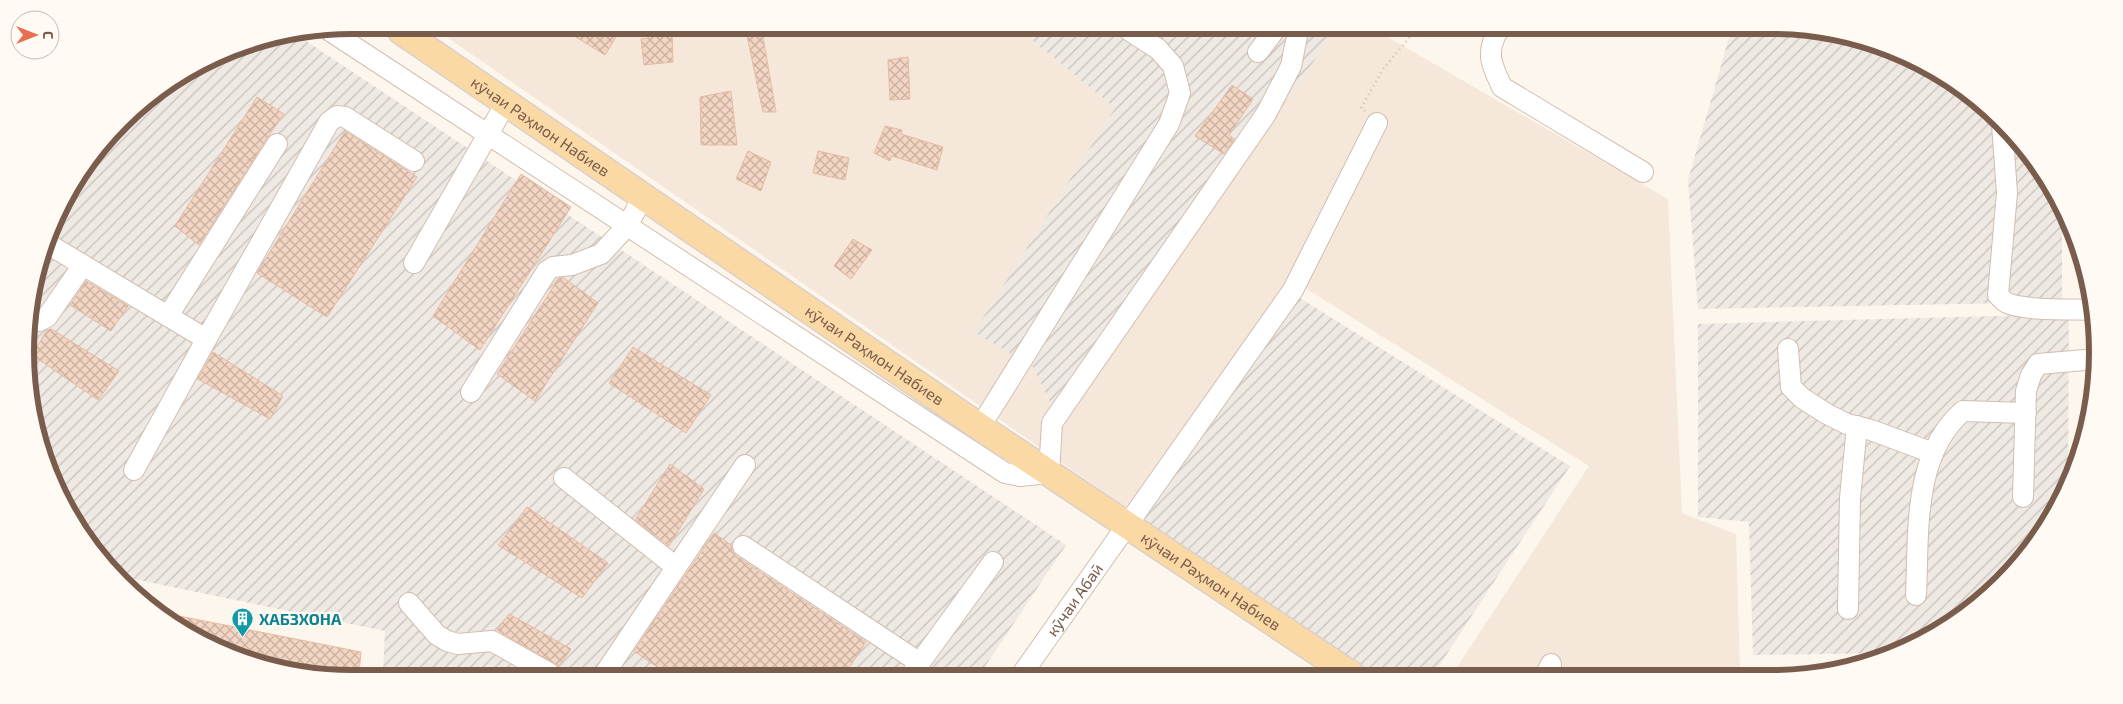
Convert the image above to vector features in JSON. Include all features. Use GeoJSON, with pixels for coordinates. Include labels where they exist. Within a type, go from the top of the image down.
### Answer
{"type":"FeatureCollection","features":[{"type":"Feature","properties":{"kind":"main road","name":"кӯчаи Раҳмон Набиев"},"geometry":{"type":"LineString","coordinates":[[405,34],[980,427],[1344,670]]}},
{"type":"Feature","properties":{"kind":"street"},"geometry":{"type":"LineString","coordinates":[[340,34],[358,39],[487,134],[1005,473],[1020,476],[1049,473],[1052,423],[1266,114],[1291,66],[1297,34]]}},
{"type":"Feature","properties":{"kind":"street"},"geometry":{"type":"LineString","coordinates":[[980,427],[1169,124],[1180,94],[1173,66],[1158,49],[1135,34]]}},
{"type":"Feature","properties":{"kind":"street"},"geometry":{"type":"LineString","coordinates":[[1258,52],[1272,34]]}},
{"type":"Feature","properties":{"kind":"street"},"geometry":{"type":"LineString","coordinates":[[1496,34],[1492,41],[1490,63],[1502,87],[1644,172]]}},
{"type":"Feature","properties":{"kind":"street"},"geometry":{"type":"LineString","coordinates":[[414,263],[506,103]]}},
{"type":"Feature","properties":{"kind":"street"},"geometry":{"type":"LineString","coordinates":[[134,470],[329,122],[337,116],[345,117],[414,161]]}},
{"type":"Feature","properties":{"kind":"street","name":"кӯчаи Абаӣ"},"geometry":{"type":"LineString","coordinates":[[1025,670],[1293,290],[1377,122]]}},
{"type":"Feature","properties":{"kind":"street"},"geometry":{"type":"LineString","coordinates":[[2003,134],[2007,193],[1998,295],[2002,301],[2009,304],[2087,310]]}},
{"type":"Feature","properties":{"kind":"street"},"geometry":{"type":"LineString","coordinates":[[168,316],[277,144]]}},
{"type":"Feature","properties":{"kind":"street"},"geometry":{"type":"LineString","coordinates":[[472,392],[547,271],[552,267],[572,265],[601,254],[627,226],[643,196]]}},
{"type":"Feature","properties":{"kind":"street"},"geometry":{"type":"LineString","coordinates":[[52,247],[207,338]]}},
{"type":"Feature","properties":{"kind":"street"},"geometry":{"type":"LineString","coordinates":[[35,321],[39,321],[47,316],[83,265]]}},
{"type":"Feature","properties":{"kind":"street"},"geometry":{"type":"LineString","coordinates":[[737,298],[754,272]]}},
{"type":"Feature","properties":{"kind":"street"},"geometry":{"type":"LineString","coordinates":[[1788,349],[1791,387],[1802,398],[1827,414],[1933,453]]}},
{"type":"Feature","properties":{"kind":"street"},"geometry":{"type":"LineString","coordinates":[[2023,497],[2026,390],[2031,375],[2038,364],[2089,360]]}},
{"type":"Feature","properties":{"kind":"street"},"geometry":{"type":"LineString","coordinates":[[1916,596],[1920,510],[1924,481],[1933,453],[1950,422],[1963,411],[2026,413]]}},
{"type":"Feature","properties":{"kind":"street"},"geometry":{"type":"LineString","coordinates":[[1848,609],[1850,498],[1856,426]]}},
{"type":"Feature","properties":{"kind":"street"},"geometry":{"type":"LineString","coordinates":[[607,670],[745,465]]}},
{"type":"Feature","properties":{"kind":"street"},"geometry":{"type":"LineString","coordinates":[[564,478],[676,567]]}},
{"type":"Feature","properties":{"kind":"street"},"geometry":{"type":"LineString","coordinates":[[743,546],[916,669],[993,562]]}},
{"type":"Feature","properties":{"kind":"street"},"geometry":{"type":"LineString","coordinates":[[409,603],[437,635],[447,641],[458,644],[492,641],[544,670]]}},
{"type":"Feature","properties":{"kind":"path"},"geometry":{"type":"LineString","coordinates":[[1377,122],[1361,108],[1383,69],[1412,34]]}},
{"type":"Feature","properties":{"kind":"shaded area"},"geometry":{"type":"Polygon","coordinates":[[[442,34],[1025,34],[1115,108],[974,332],[1033,367],[1060,423],[1333,34],[1382,34],[1668,199],[1682,513],[1736,534],[1740,669],[1802,669],[1455,670],[1589,466],[1289,278],[1126,507],[442,34]]]}},
{"type":"Feature","properties":{"kind":"shaded area"},"geometry":{"type":"Polygon","coordinates":[[[1025,34],[1333,34],[1060,423],[1033,367],[974,332],[1115,108],[1025,34]]]}},
{"type":"Feature","properties":{"kind":"shaded area"},"geometry":{"type":"Polygon","coordinates":[[[1730,34],[1813,36],[1873,51],[1912,67],[1948,87],[1996,127],[2036,175],[2062,224],[2062,302],[1698,309],[1688,180],[1730,34]]]}},
{"type":"Feature","properties":{"kind":"shaded area"},"geometry":{"type":"Polygon","coordinates":[[[301,38],[1066,545],[983,670],[383,670],[385,631],[128,578],[87,529],[67,493],[51,454],[36,394],[34,331],[40,290],[58,230],[87,175],[127,127],[175,87],[230,58],[270,45],[301,38]]]}},
{"type":"Feature","properties":{"kind":"shaded area"},"geometry":{"type":"Polygon","coordinates":[[[1295,295],[1570,466],[1436,670],[1364,670],[1142,519],[1295,295]]]}},
{"type":"Feature","properties":{"kind":"shaded area"},"geometry":{"type":"Polygon","coordinates":[[[2069,314],[2068,465],[2065,474],[2036,529],[2010,562],[1981,591],[1948,617],[1930,628],[1893,646],[1872,653],[1753,655],[1749,522],[1698,517],[1698,324],[2069,314]]]}},
{"type":"Feature","properties":{"kind":"building"},"geometry":{"type":"Polygon","coordinates":[[[571,34],[611,34],[616,37],[605,55],[571,34]]]}},
{"type":"Feature","properties":{"kind":"building"},"geometry":{"type":"Polygon","coordinates":[[[649,34],[672,34],[673,62],[644,65],[641,39],[648,38],[649,34]]]}},
{"type":"Feature","properties":{"kind":"building"},"geometry":{"type":"Polygon","coordinates":[[[747,34],[763,34],[776,112],[763,112],[747,34]]]}},
{"type":"Feature","properties":{"kind":"building"},"geometry":{"type":"Polygon","coordinates":[[[908,57],[910,99],[890,100],[888,60],[908,57]]]}},
{"type":"Feature","properties":{"kind":"building"},"geometry":{"type":"Polygon","coordinates":[[[1232,85],[1253,99],[1229,135],[1234,139],[1224,154],[1195,136],[1232,85]]]}},
{"type":"Feature","properties":{"kind":"building"},"geometry":{"type":"Polygon","coordinates":[[[731,91],[737,145],[701,145],[700,97],[731,91]]]}},
{"type":"Feature","properties":{"kind":"building"},"geometry":{"type":"Polygon","coordinates":[[[257,97],[284,114],[199,245],[175,226],[257,97]]]}},
{"type":"Feature","properties":{"kind":"building"},"geometry":{"type":"Polygon","coordinates":[[[885,126],[902,130],[901,134],[943,147],[937,170],[892,156],[890,161],[874,153],[885,126]]]}},
{"type":"Feature","properties":{"kind":"building"},"geometry":{"type":"Polygon","coordinates":[[[345,131],[417,177],[327,317],[257,273],[345,131]]]}},
{"type":"Feature","properties":{"kind":"building"},"geometry":{"type":"Polygon","coordinates":[[[748,151],[771,162],[761,191],[736,179],[748,151]]]}},
{"type":"Feature","properties":{"kind":"building"},"geometry":{"type":"Polygon","coordinates":[[[818,151],[849,158],[845,180],[813,173],[818,151]]]}},
{"type":"Feature","properties":{"kind":"building"},"geometry":{"type":"Polygon","coordinates":[[[521,174],[571,207],[480,350],[433,316],[521,174]]]}},
{"type":"Feature","properties":{"kind":"building"},"geometry":{"type":"Polygon","coordinates":[[[853,239],[872,250],[851,279],[834,266],[853,239]]]}},
{"type":"Feature","properties":{"kind":"building"},"geometry":{"type":"Polygon","coordinates":[[[559,278],[564,278],[598,303],[535,401],[497,374],[559,278]]]}},
{"type":"Feature","properties":{"kind":"building"},"geometry":{"type":"Polygon","coordinates":[[[86,281],[128,306],[111,331],[70,305],[86,281]]]}},
{"type":"Feature","properties":{"kind":"building"},"geometry":{"type":"Polygon","coordinates":[[[51,329],[119,371],[98,400],[34,356],[34,352],[47,330],[51,329]]]}},
{"type":"Feature","properties":{"kind":"building"},"geometry":{"type":"Polygon","coordinates":[[[633,347],[711,395],[686,433],[609,383],[633,347]]]}},
{"type":"Feature","properties":{"kind":"building"},"geometry":{"type":"Polygon","coordinates":[[[213,352],[283,396],[270,419],[198,379],[213,352]]]}},
{"type":"Feature","properties":{"kind":"building"},"geometry":{"type":"Polygon","coordinates":[[[670,464],[704,489],[669,546],[635,520],[670,464]]]}},
{"type":"Feature","properties":{"kind":"building"},"geometry":{"type":"Polygon","coordinates":[[[527,507],[608,563],[582,598],[498,545],[527,507]]]}},
{"type":"Feature","properties":{"kind":"building"},"geometry":{"type":"Polygon","coordinates":[[[714,533],[731,545],[732,551],[736,556],[866,642],[848,670],[661,670],[634,651],[714,533]]]}},
{"type":"Feature","properties":{"kind":"building"},"geometry":{"type":"Polygon","coordinates":[[[509,614],[571,649],[559,666],[497,630],[509,614]]]}},
{"type":"Feature","properties":{"kind":"building","name":"ХАБЗХОНА"},"geometry":{"type":"Polygon","coordinates":[[[172,615],[361,652],[359,670],[310,668],[270,659],[230,646],[193,628],[172,615]]]}},
{"type":"Feature","properties":{"kind":"place","name":"ХАБЗХОНА"},"geometry":{"type":"Point","coordinates":[243,638]}}]}
